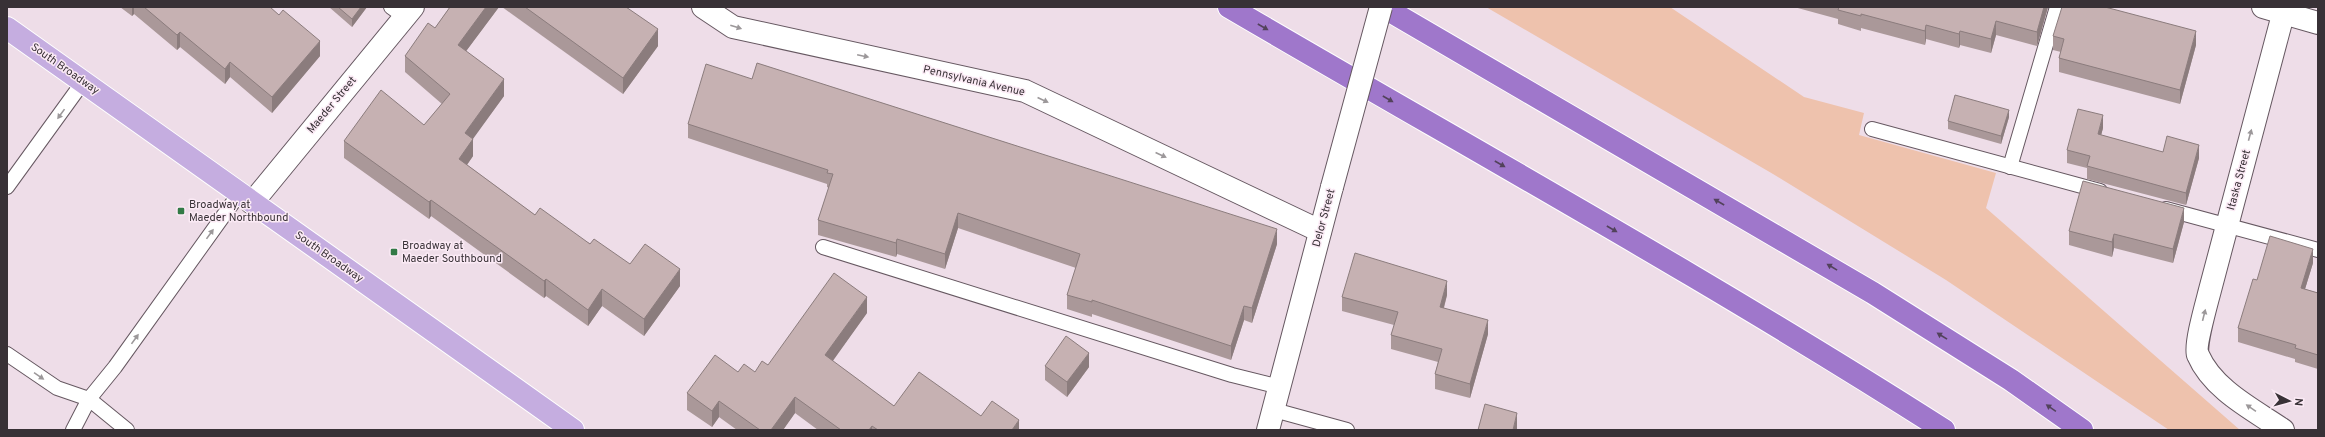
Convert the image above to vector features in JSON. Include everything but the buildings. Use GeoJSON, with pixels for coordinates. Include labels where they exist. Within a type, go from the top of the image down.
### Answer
{"type":"FeatureCollection","features":[{"type":"Feature","properties":{"kind":"highway"},"geometry":{"type":"LineString","coordinates":[[1229,7],[1710,286],[1844,366],[1944,430]]}},
{"type":"Feature","properties":{"kind":"highway"},"geometry":{"type":"LineString","coordinates":[[1382,7],[1867,289],[2011,380],[2082,430]]}},
{"type":"Feature","properties":{"kind":"main road","name":"South Broadway"},"geometry":{"type":"LineString","coordinates":[[7,28],[573,430]]}},
{"type":"Feature","properties":{"kind":"street","name":"Pennsylvania Avenue"},"geometry":{"type":"LineString","coordinates":[[703,7],[733,27],[1025,91],[1320,231]]}},
{"type":"Feature","properties":{"kind":"street","name":"Delor Street"},"geometry":{"type":"LineString","coordinates":[[1271,420],[1320,231],[1382,7]]}},
{"type":"Feature","properties":{"kind":"street"},"geometry":{"type":"LineString","coordinates":[[2277,9],[2318,23]]}},
{"type":"Feature","properties":{"kind":"street","name":"Itaska Street"},"geometry":{"type":"LineString","coordinates":[[2277,9],[2227,225],[2202,325],[2197,354],[2205,367],[2225,390],[2283,430]]}},
{"type":"Feature","properties":{"kind":"street","name":"Maeder Street"},"geometry":{"type":"LineString","coordinates":[[245,198],[403,10]]}},
{"type":"Feature","properties":{"kind":"lane"},"geometry":{"type":"LineString","coordinates":[[2010,167],[2057,7]]}},
{"type":"Feature","properties":{"kind":"lane"},"geometry":{"type":"LineString","coordinates":[[7,187],[83,82]]}},
{"type":"Feature","properties":{"kind":"lane"},"geometry":{"type":"LineString","coordinates":[[1872,130],[2115,195]]}},
{"type":"Feature","properties":{"kind":"lane"},"geometry":{"type":"LineString","coordinates":[[73,430],[89,399],[245,198]]}},
{"type":"Feature","properties":{"kind":"lane"},"geometry":{"type":"LineString","coordinates":[[2152,205],[2318,250]]}},
{"type":"Feature","properties":{"kind":"lane"},"geometry":{"type":"LineString","coordinates":[[823,247],[1232,375],[1280,388]]}},
{"type":"Feature","properties":{"kind":"lane"},"geometry":{"type":"LineString","coordinates":[[7,354],[57,388],[89,399],[127,430]]}},
{"type":"Feature","properties":{"kind":"lane"},"geometry":{"type":"LineString","coordinates":[[1271,420],[1348,430]]}},
{"type":"Feature","properties":{"kind":"shaded area"},"geometry":{"type":"Polygon","coordinates":[[[1486,7],[1670,7],[1804,97],[1864,113],[1859,135],[1996,173],[1986,208],[2240,430],[2169,430],[1946,280],[1773,174],[1486,7]]]}},
{"type":"Feature","properties":{"kind":"place","name":"Broadway at Maeder Northbound"},"geometry":{"type":"Point","coordinates":[181,211]}},
{"type":"Feature","properties":{"kind":"place","name":"Broadway at Maeder Southbound"},"geometry":{"type":"Point","coordinates":[394,252]}}]}
